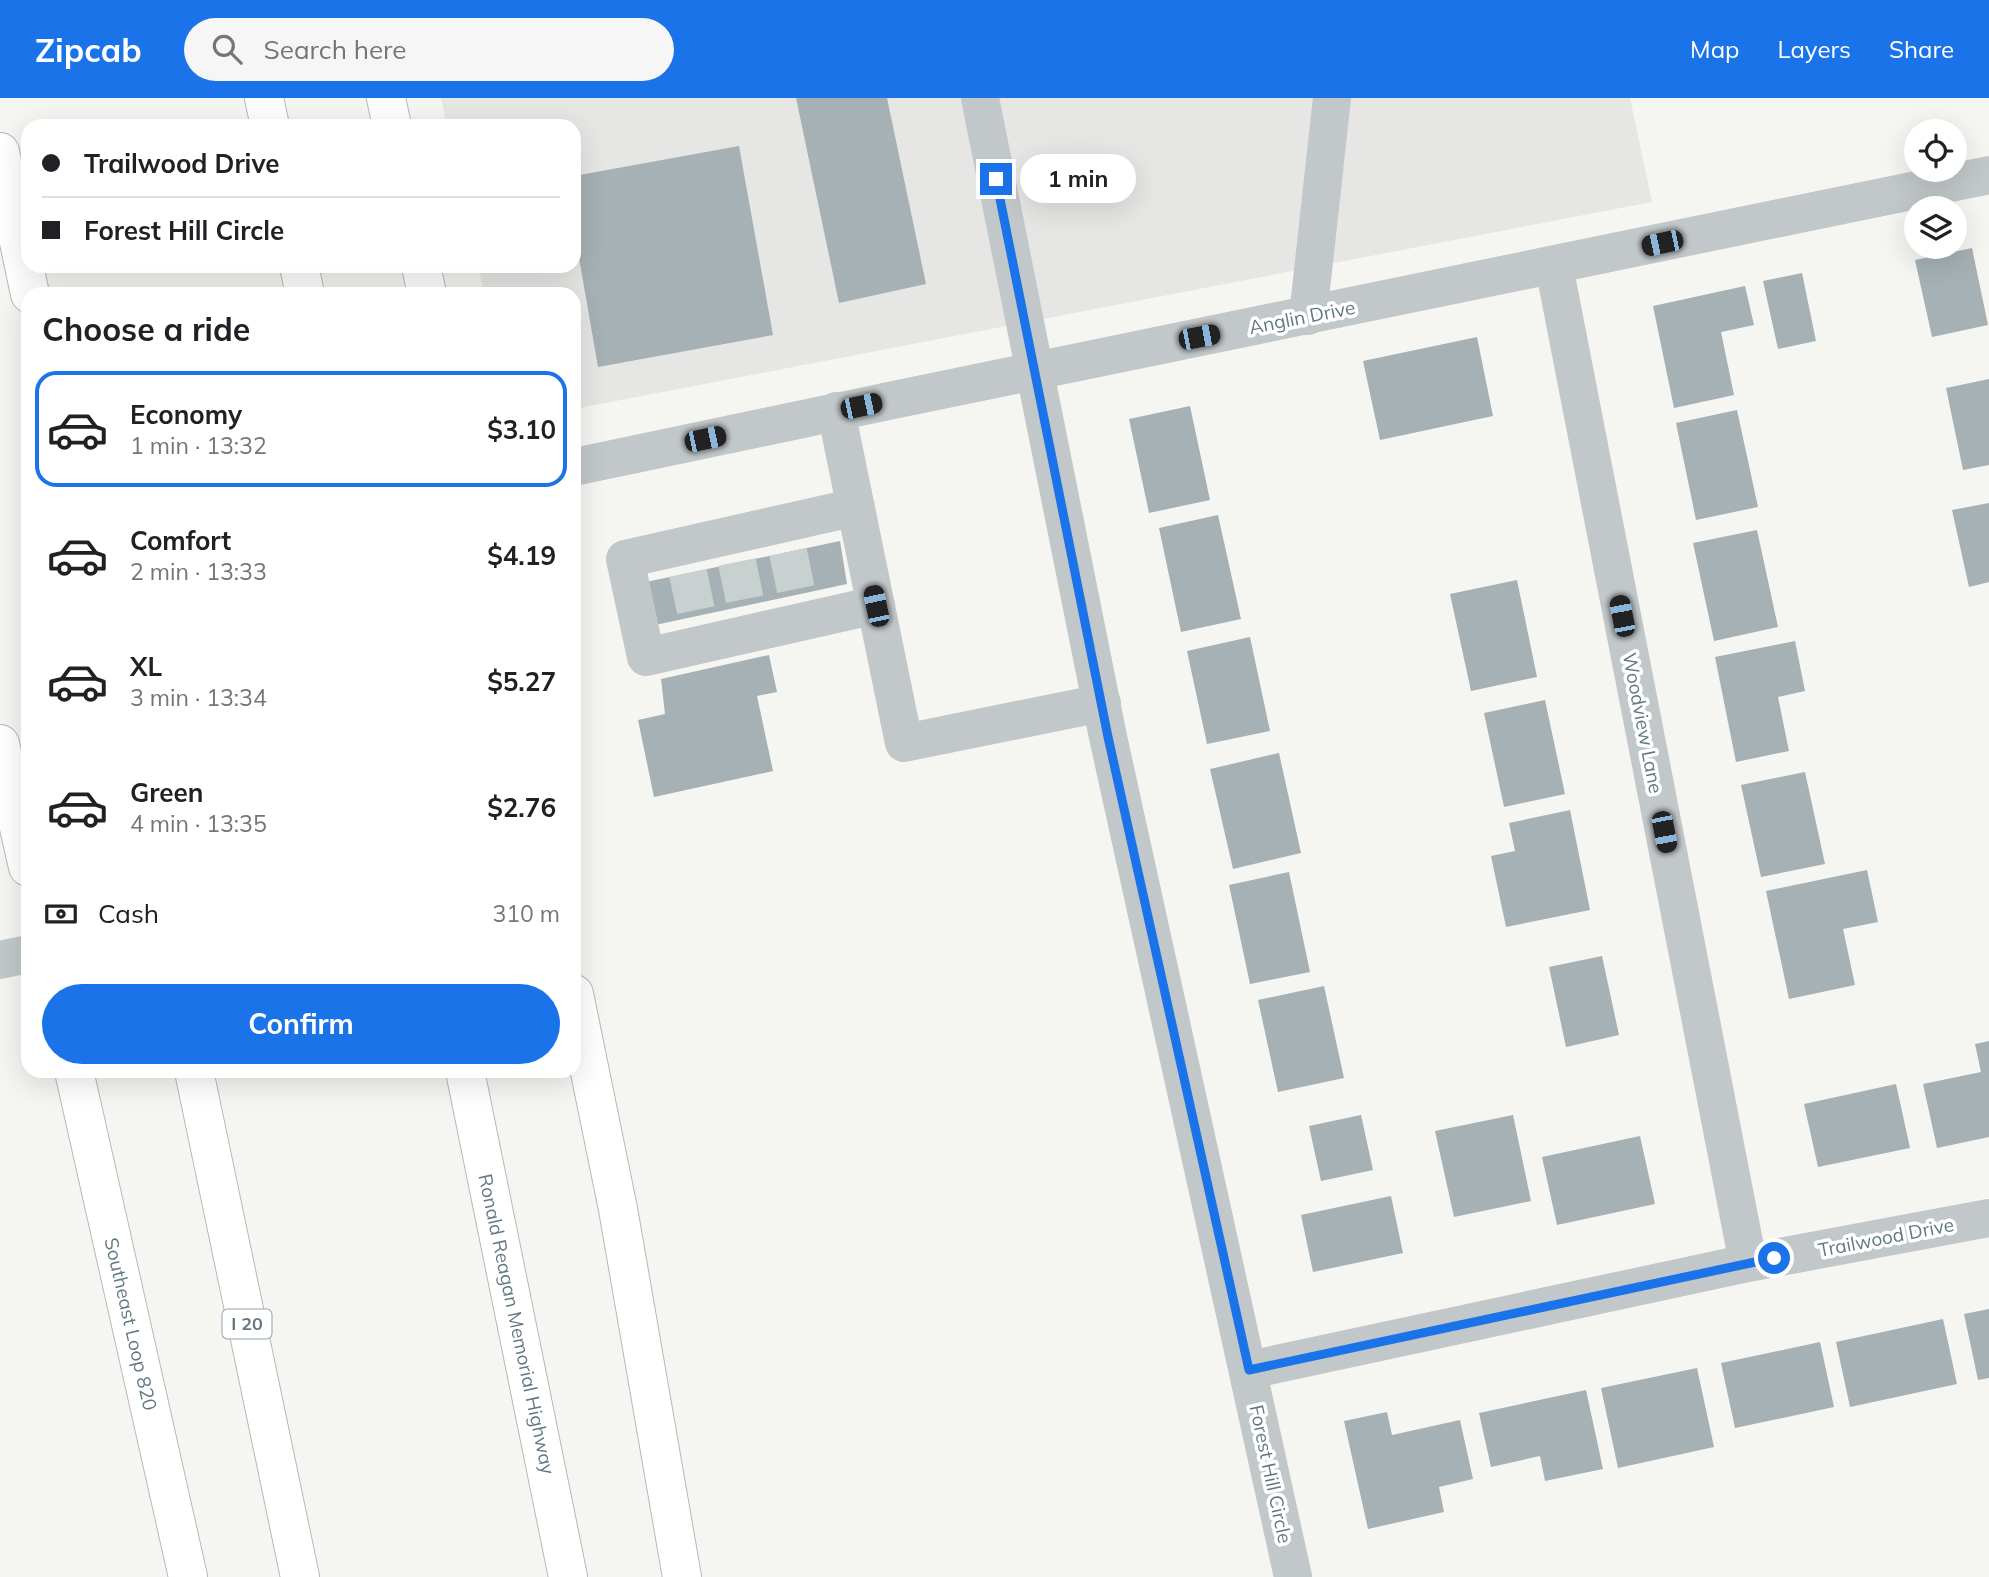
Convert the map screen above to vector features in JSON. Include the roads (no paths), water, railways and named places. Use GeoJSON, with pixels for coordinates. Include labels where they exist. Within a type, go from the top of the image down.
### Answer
{"type":"FeatureCollection","features":[{"type":"Feature","properties":{"kind":"main road"},"geometry":{"type":"LineString","coordinates":[[264,98],[268,119]]}},
{"type":"Feature","properties":{"kind":"main road"},"geometry":{"type":"LineString","coordinates":[[386,98],[390,119]]}},
{"type":"Feature","properties":{"kind":"main road"},"geometry":{"type":"LineString","coordinates":[[0,152],[21,251]]}},
{"type":"Feature","properties":{"kind":"main road"},"geometry":{"type":"LineString","coordinates":[[0,744],[21,836]]}},
{"type":"Feature","properties":{"kind":"main road"},"geometry":{"type":"LineString","coordinates":[[581,1028],[618,1209],[682,1577]]}},
{"type":"Feature","properties":{"kind":"main road","name":"Southeast Loop 820"},"geometry":{"type":"LineString","coordinates":[[76,1078],[188,1577]]}},
{"type":"Feature","properties":{"kind":"main road","name":"I 20"},"geometry":{"type":"LineString","coordinates":[[195,1078],[300,1577]]}},
{"type":"Feature","properties":{"kind":"main road","name":"Ronald Reagan Memorial Highway"},"geometry":{"type":"LineString","coordinates":[[466,1078],[568,1577]]}},
{"type":"Feature","properties":{"kind":"street","name":"Forest Hill Circle"},"geometry":{"type":"LineString","coordinates":[[980,98],[1102,703],[1293,1577]]}},
{"type":"Feature","properties":{"kind":"street"},"geometry":{"type":"LineString","coordinates":[[1308,316],[1332,98]]}},
{"type":"Feature","properties":{"kind":"street","name":"Anglin Drive"},"geometry":{"type":"LineString","coordinates":[[581,466],[1035,369],[1308,316],[1989,175]]}},
{"type":"Feature","properties":{"kind":"street","name":"Woodview Lane"},"geometry":{"type":"LineString","coordinates":[[1554,265],[1748,1263]]}},
{"type":"Feature","properties":{"kind":"street"},"geometry":{"type":"LineString","coordinates":[[836,411],[904,743],[1102,703]]}},
{"type":"Feature","properties":{"kind":"street"},"geometry":{"type":"LineString","coordinates":[[856,507],[785,538],[685,559],[625,559],[646,657],[700,630],[800,608],[876,606]]}},
{"type":"Feature","properties":{"kind":"street"},"geometry":{"type":"LineString","coordinates":[[0,960],[21,956]]}},
{"type":"Feature","properties":{"kind":"street","name":"Trailwood Drive"},"geometry":{"type":"LineString","coordinates":[[1249,1370],[1748,1263],[1989,1218]]}},
{"type":"Feature","properties":{"kind":"tunnel"},"geometry":{"type":"LineString","coordinates":[[788,552],[797,595]]}},
{"type":"Feature","properties":{"kind":"tunnel"},"geometry":{"type":"LineString","coordinates":[[737,562],[746,606]]}},
{"type":"Feature","properties":{"kind":"tunnel"},"geometry":{"type":"LineString","coordinates":[[688,573],[697,616]]}}]}
